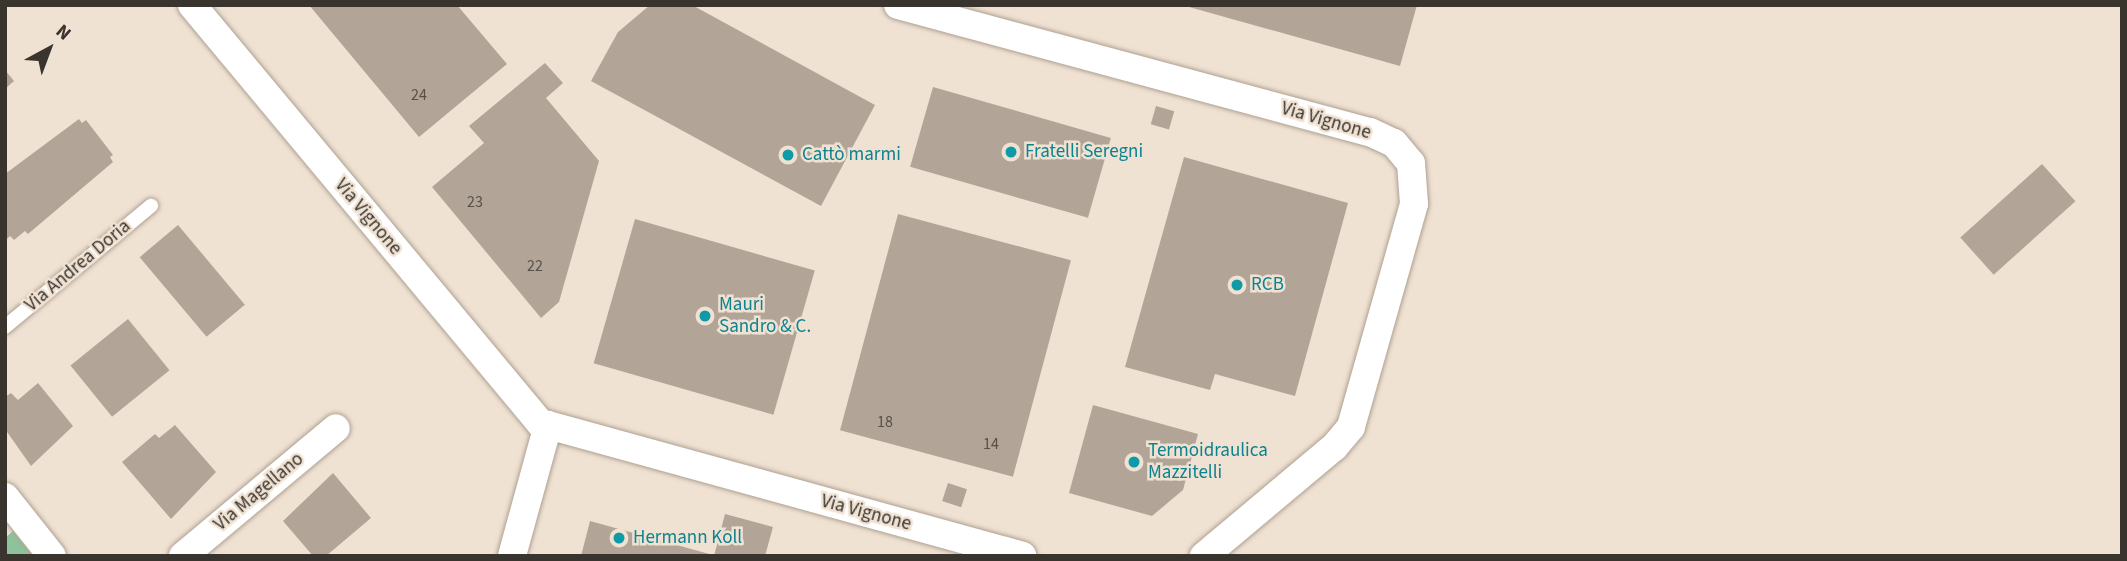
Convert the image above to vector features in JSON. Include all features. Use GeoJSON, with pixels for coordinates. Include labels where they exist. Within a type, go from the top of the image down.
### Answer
{"type":"FeatureCollection","features":[{"type":"Feature","properties":{"kind":"street","name":"Via Vignone"},"geometry":{"type":"LineString","coordinates":[[192,5],[540,423],[1021,556]]}},
{"type":"Feature","properties":{"kind":"street","name":"Via Vignone"},"geometry":{"type":"LineString","coordinates":[[898,5],[1370,132],[1394,143],[1411,163],[1414,204],[1351,427],[1334,447],[1203,556]]}},
{"type":"Feature","properties":{"kind":"street"},"geometry":{"type":"LineString","coordinates":[[512,556],[548,425]]}},
{"type":"Feature","properties":{"kind":"street","name":"Via Magellano"},"geometry":{"type":"LineString","coordinates":[[183,556],[336,428]]}},
{"type":"Feature","properties":{"kind":"street"},"geometry":{"type":"LineString","coordinates":[[5,496],[52,556]]}},
{"type":"Feature","properties":{"kind":"lane","name":"Via Andrea Doria"},"geometry":{"type":"LineString","coordinates":[[5,327],[151,206]]}},
{"type":"Feature","properties":{"kind":"green space"},"geometry":{"type":"Polygon","coordinates":[[[13,531],[33,556],[5,556],[5,538],[13,531]]]}},
{"type":"Feature","properties":{"kind":"building"},"geometry":{"type":"Polygon","coordinates":[[[309,5],[457,5],[507,64],[419,137],[309,5]]]}},
{"type":"Feature","properties":{"kind":"building","name":"Cattò marmi"},"geometry":{"type":"Polygon","coordinates":[[[650,5],[692,5],[875,105],[821,206],[591,81],[618,32],[650,5]]]}},
{"type":"Feature","properties":{"kind":"building"},"geometry":{"type":"Polygon","coordinates":[[[1182,5],[1417,5],[1400,66],[1182,5]]]}},
{"type":"Feature","properties":{"kind":"building"},"geometry":{"type":"Polygon","coordinates":[[[545,63],[563,83],[546,98],[599,161],[559,302],[541,318],[432,187],[484,143],[469,126],[545,63]]]}},
{"type":"Feature","properties":{"kind":"building"},"geometry":{"type":"Polygon","coordinates":[[[5,70],[14,81],[5,89],[5,70]]]}},
{"type":"Feature","properties":{"kind":"building","name":"Fratelli Seregni"},"geometry":{"type":"Polygon","coordinates":[[[933,87],[1111,138],[1088,218],[910,167],[933,87]]]}},
{"type":"Feature","properties":{"kind":"building"},"geometry":{"type":"Polygon","coordinates":[[[1156,106],[1174,111],[1169,130],[1151,124],[1156,106]]]}},
{"type":"Feature","properties":{"kind":"building"},"geometry":{"type":"Polygon","coordinates":[[[79,119],[82,123],[86,120],[113,155],[110,157],[113,162],[28,234],[25,231],[14,240],[10,236],[6,240],[5,174],[79,119]]]}},
{"type":"Feature","properties":{"kind":"building","name":"RCB"},"geometry":{"type":"Polygon","coordinates":[[[1184,157],[1348,203],[1295,396],[1215,374],[1210,390],[1125,367],[1184,157]]]}},
{"type":"Feature","properties":{"kind":"building"},"geometry":{"type":"Polygon","coordinates":[[[2042,164],[2075,201],[1994,275],[1960,238],[2042,164]]]}},
{"type":"Feature","properties":{"kind":"building"},"geometry":{"type":"Polygon","coordinates":[[[898,214],[1071,260],[1013,477],[840,430],[898,214]]]}},
{"type":"Feature","properties":{"kind":"building","name":"Mauri Sandro & C."},"geometry":{"type":"Polygon","coordinates":[[[635,219],[815,271],[773,415],[594,363],[635,219]]]}},
{"type":"Feature","properties":{"kind":"building"},"geometry":{"type":"Polygon","coordinates":[[[178,225],[245,305],[207,337],[140,257],[178,225]]]}},
{"type":"Feature","properties":{"kind":"building"},"geometry":{"type":"Polygon","coordinates":[[[128,319],[170,370],[112,417],[70,366],[128,319]]]}},
{"type":"Feature","properties":{"kind":"building"},"geometry":{"type":"Polygon","coordinates":[[[38,383],[73,426],[31,466],[5,429],[5,397],[11,393],[18,400],[38,383]]]}},
{"type":"Feature","properties":{"kind":"building","name":"Termoidraulica Mazzitelli"},"geometry":{"type":"Polygon","coordinates":[[[1093,405],[1198,434],[1183,490],[1152,516],[1069,493],[1093,405]]]}},
{"type":"Feature","properties":{"kind":"building"},"geometry":{"type":"Polygon","coordinates":[[[175,425],[216,472],[171,519],[122,462],[155,434],[159,438],[175,425]]]}},
{"type":"Feature","properties":{"kind":"building"},"geometry":{"type":"Polygon","coordinates":[[[333,473],[371,518],[326,556],[313,556],[283,521],[333,473]]]}},
{"type":"Feature","properties":{"kind":"building"},"geometry":{"type":"Polygon","coordinates":[[[948,483],[967,489],[961,507],[942,501],[948,483]]]}},
{"type":"Feature","properties":{"kind":"building"},"geometry":{"type":"Polygon","coordinates":[[[725,514],[773,527],[765,556],[714,556],[725,514]]]}},
{"type":"Feature","properties":{"kind":"building","name":"Hermann Koll"},"geometry":{"type":"Polygon","coordinates":[[[590,521],[713,555],[713,556],[581,556],[590,521]]]}},
{"type":"Feature","properties":{"kind":"place","name":"Fratelli Seregni"},"geometry":{"type":"Point","coordinates":[1011,152]}},
{"type":"Feature","properties":{"kind":"place","name":"Cattò marmi"},"geometry":{"type":"Point","coordinates":[788,155]}},
{"type":"Feature","properties":{"kind":"place","name":"RCB"},"geometry":{"type":"Point","coordinates":[1237,285]}},
{"type":"Feature","properties":{"kind":"place","name":"Mauri Sandro & C."},"geometry":{"type":"Point","coordinates":[705,316]}},
{"type":"Feature","properties":{"kind":"place","name":"Termoidraulica Mazzitelli"},"geometry":{"type":"Point","coordinates":[1134,462]}},
{"type":"Feature","properties":{"kind":"place","name":"Hermann Koll"},"geometry":{"type":"Point","coordinates":[619,538]}}]}
